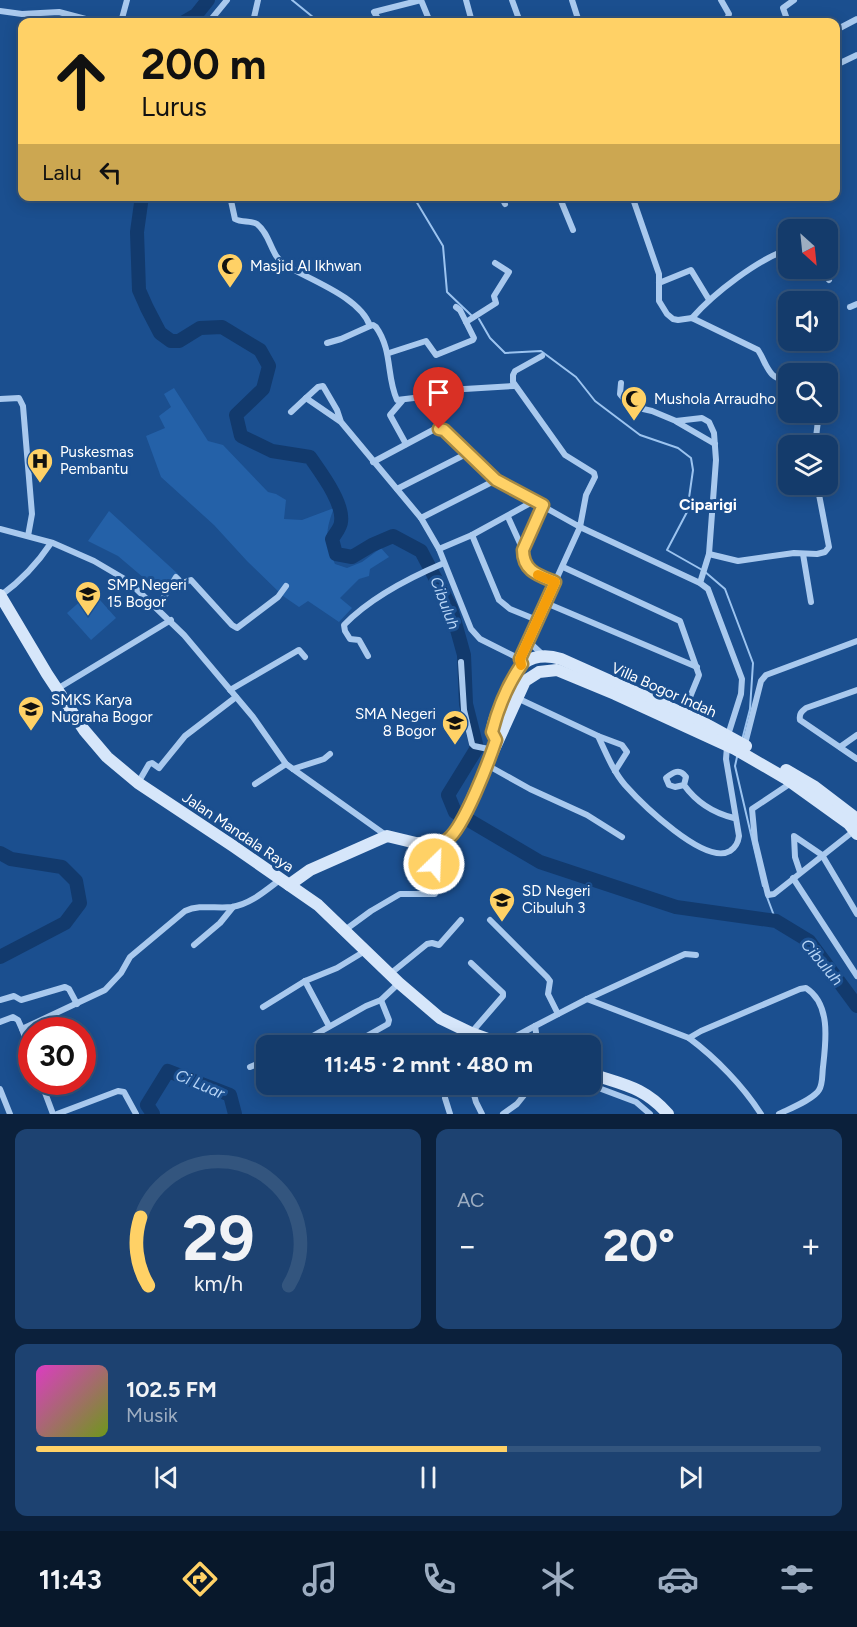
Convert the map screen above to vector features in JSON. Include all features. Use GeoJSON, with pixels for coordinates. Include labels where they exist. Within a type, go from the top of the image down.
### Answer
{"type":"FeatureCollection","features":[{"type":"Feature","properties":{"kind":"street"},"geometry":{"type":"LineString","coordinates":[[122,18],[127,0]]}},
{"type":"Feature","properties":{"kind":"street"},"geometry":{"type":"LineString","coordinates":[[212,18],[227,0]]}},
{"type":"Feature","properties":{"kind":"street"},"geometry":{"type":"LineString","coordinates":[[254,18],[258,0]]}},
{"type":"Feature","properties":{"kind":"street"},"geometry":{"type":"LineString","coordinates":[[378,18],[374,12],[421,0],[428,18]]}},
{"type":"Feature","properties":{"kind":"street"},"geometry":{"type":"LineString","coordinates":[[466,0],[471,18]]}},
{"type":"Feature","properties":{"kind":"street"},"geometry":{"type":"LineString","coordinates":[[512,0],[519,18]]}},
{"type":"Feature","properties":{"kind":"street"},"geometry":{"type":"LineString","coordinates":[[572,0],[578,18]]}},
{"type":"Feature","properties":{"kind":"street"},"geometry":{"type":"LineString","coordinates":[[721,0],[729,14],[728,18]]}},
{"type":"Feature","properties":{"kind":"street"},"geometry":{"type":"LineString","coordinates":[[787,18],[783,8],[794,0]]}},
{"type":"Feature","properties":{"kind":"street"},"geometry":{"type":"LineString","coordinates":[[0,11],[22,14],[58,12],[81,18]]}},
{"type":"Feature","properties":{"kind":"street"},"geometry":{"type":"LineString","coordinates":[[840,28],[857,19]]}},
{"type":"Feature","properties":{"kind":"street"},"geometry":{"type":"LineString","coordinates":[[840,63],[857,54]]}},
{"type":"Feature","properties":{"kind":"street"},"geometry":{"type":"LineString","coordinates":[[231,201],[235,219],[240,222],[257,224],[283,264],[344,298],[365,315],[370,326]]}},
{"type":"Feature","properties":{"kind":"street"},"geometry":{"type":"LineString","coordinates":[[561,201],[573,230]]}},
{"type":"Feature","properties":{"kind":"street"},"geometry":{"type":"LineString","coordinates":[[634,201],[658,270],[659,301],[670,317],[678,320],[692,318],[758,350],[766,368],[778,379]]}},
{"type":"Feature","properties":{"kind":"street"},"geometry":{"type":"LineString","coordinates":[[692,318],[701,308],[751,268],[778,253]]}},
{"type":"Feature","properties":{"kind":"street"},"geometry":{"type":"LineString","coordinates":[[466,322],[496,303],[494,296],[509,272],[495,263]]}},
{"type":"Feature","properties":{"kind":"street"},"geometry":{"type":"LineString","coordinates":[[659,283],[691,270],[708,298]]}},
{"type":"Feature","properties":{"kind":"street"},"geometry":{"type":"LineString","coordinates":[[389,353],[429,341],[436,355],[474,340],[460,310],[456,307]]}},
{"type":"Feature","properties":{"kind":"street"},"geometry":{"type":"LineString","coordinates":[[327,343],[373,325],[378,330],[389,353],[396,398],[402,401]]}},
{"type":"Feature","properties":{"kind":"street"},"geometry":{"type":"LineString","coordinates":[[521,662],[537,620],[580,527],[586,495],[595,477],[594,473],[565,455],[514,386],[515,371],[542,356]]}},
{"type":"Feature","properties":{"kind":"street"},"geometry":{"type":"LineString","coordinates":[[621,383],[620,394],[630,406],[652,411],[676,421],[715,444]]}},
{"type":"Feature","properties":{"kind":"street"},"geometry":{"type":"LineString","coordinates":[[291,412],[318,387],[323,386],[341,422]]}},
{"type":"Feature","properties":{"kind":"street"},"geometry":{"type":"LineString","coordinates":[[406,444],[390,415],[402,401],[448,390],[514,386]]}},
{"type":"Feature","properties":{"kind":"street"},"geometry":{"type":"LineString","coordinates":[[0,399],[19,398],[23,406],[32,514],[28,536]]}},
{"type":"Feature","properties":{"kind":"street"},"geometry":{"type":"LineString","coordinates":[[306,398],[341,422],[421,518],[439,549],[461,607],[475,634],[521,662],[545,656]]}},
{"type":"Feature","properties":{"kind":"street"},"geometry":{"type":"LineString","coordinates":[[676,421],[702,418],[710,422],[714,434],[709,554],[701,579]]}},
{"type":"Feature","properties":{"kind":"street"},"geometry":{"type":"LineString","coordinates":[[373,462],[439,429],[444,430],[496,480],[580,527],[701,579],[714,601],[742,679],[738,745]]}},
{"type":"Feature","properties":{"kind":"street"},"geometry":{"type":"LineString","coordinates":[[397,489],[468,453]]}},
{"type":"Feature","properties":{"kind":"street"},"geometry":{"type":"LineString","coordinates":[[421,518],[496,480]]}},
{"type":"Feature","properties":{"kind":"street"},"geometry":{"type":"LineString","coordinates":[[709,554],[738,561],[825,552],[829,547],[819,495]]}},
{"type":"Feature","properties":{"kind":"street"},"geometry":{"type":"LineString","coordinates":[[439,549],[508,517],[534,501]]}},
{"type":"Feature","properties":{"kind":"street"},"geometry":{"type":"LineString","coordinates":[[523,550],[543,505]]}},
{"type":"Feature","properties":{"kind":"street"},"geometry":{"type":"LineString","coordinates":[[508,517],[523,550],[527,568],[555,582]]}},
{"type":"Feature","properties":{"kind":"street"},"geometry":{"type":"LineString","coordinates":[[0,529],[51,543],[110,569],[128,581],[171,620],[253,717],[286,764],[387,836],[416,843],[435,843],[434,864],[437,883],[435,894],[400,894],[371,911],[344,931]]}},
{"type":"Feature","properties":{"kind":"street"},"geometry":{"type":"LineString","coordinates":[[472,535],[499,600],[510,609],[537,620]]}},
{"type":"Feature","properties":{"kind":"street"},"geometry":{"type":"LineString","coordinates":[[0,595],[15,586],[31,570],[51,543]]}},
{"type":"Feature","properties":{"kind":"street"},"geometry":{"type":"LineString","coordinates":[[803,554],[811,602]]}},
{"type":"Feature","properties":{"kind":"street"},"geometry":{"type":"LineString","coordinates":[[368,656],[359,640],[350,639],[344,625],[392,590],[444,563]]}},
{"type":"Feature","properties":{"kind":"street"},"geometry":{"type":"LineString","coordinates":[[563,567],[676,618],[684,629],[697,667],[698,680],[681,718]]}},
{"type":"Feature","properties":{"kind":"street"},"geometry":{"type":"LineString","coordinates":[[158,608],[176,577],[182,583],[191,580],[237,628],[278,597],[286,586]]}},
{"type":"Feature","properties":{"kind":"street","name":"Jalan Mandala Raya"},"geometry":{"type":"LineString","coordinates":[[0,595],[84,730],[107,757],[138,783],[318,905],[394,979],[440,1018],[477,1035]]}},
{"type":"Feature","properties":{"kind":"street"},"geometry":{"type":"LineString","coordinates":[[546,603],[697,667]]}},
{"type":"Feature","properties":{"kind":"street"},"geometry":{"type":"LineString","coordinates":[[57,689],[171,620]]}},
{"type":"Feature","properties":{"kind":"street"},"geometry":{"type":"LineString","coordinates":[[528,641],[545,656]]}},
{"type":"Feature","properties":{"kind":"street"},"geometry":{"type":"LineString","coordinates":[[598,736],[615,771],[633,794],[668,826],[708,850],[720,854],[728,852],[735,847],[739,836],[727,770],[761,681],[766,675],[857,641]]}},
{"type":"Feature","properties":{"kind":"street"},"geometry":{"type":"LineString","coordinates":[[230,690],[297,651],[305,657]]}},
{"type":"Feature","properties":{"kind":"street","name":"Villa Bogor Indah"},"geometry":{"type":"LineString","coordinates":[[545,656],[561,659],[738,745],[815,787],[856,828]]}},
{"type":"Feature","properties":{"kind":"street"},"geometry":{"type":"LineString","coordinates":[[461,662],[464,710],[486,746]]}},
{"type":"Feature","properties":{"kind":"street","name":"Villa Bogor Indah"},"geometry":{"type":"LineString","coordinates":[[435,843],[448,840],[467,809],[487,765],[486,746],[511,695],[521,662]]}},
{"type":"Feature","properties":{"kind":"street","name":"Villa Bogor Indah"},"geometry":{"type":"LineString","coordinates":[[511,695],[531,675],[547,670],[557,670],[681,718]]}},
{"type":"Feature","properties":{"kind":"street"},"geometry":{"type":"LineString","coordinates":[[857,690],[806,708],[800,715],[800,720],[857,758]]}},
{"type":"Feature","properties":{"kind":"street"},"geometry":{"type":"LineString","coordinates":[[511,695],[622,745],[627,750],[626,757],[615,771]]}},
{"type":"Feature","properties":{"kind":"street"},"geometry":{"type":"LineString","coordinates":[[138,783],[149,764],[152,763],[159,768],[185,736],[236,697]]}},
{"type":"Feature","properties":{"kind":"street"},"geometry":{"type":"LineString","coordinates":[[840,747],[857,735]]}},
{"type":"Feature","properties":{"kind":"street","name":"Villa Bogor Indah"},"geometry":{"type":"LineString","coordinates":[[738,745],[856,828]]}},
{"type":"Feature","properties":{"kind":"street"},"geometry":{"type":"LineString","coordinates":[[293,769],[324,759],[330,754]]}},
{"type":"Feature","properties":{"kind":"street"},"geometry":{"type":"LineString","coordinates":[[255,784],[286,764]]}},
{"type":"Feature","properties":{"kind":"street"},"geometry":{"type":"LineString","coordinates":[[487,765],[530,789],[587,815],[622,837]]}},
{"type":"Feature","properties":{"kind":"street"},"geometry":{"type":"LineString","coordinates":[[792,783],[756,806],[752,813],[755,841],[766,893],[771,896],[774,894],[856,828]]}},
{"type":"Feature","properties":{"kind":"street"},"geometry":{"type":"LineString","coordinates":[[684,785],[691,795],[708,809],[734,818]]}},
{"type":"Feature","properties":{"kind":"street"},"geometry":{"type":"LineString","coordinates":[[49,1017],[105,990],[121,974],[130,957],[185,911],[192,908],[233,907],[387,836]]}},
{"type":"Feature","properties":{"kind":"street"},"geometry":{"type":"LineString","coordinates":[[800,872],[795,857],[794,836],[822,855],[857,914]]}},
{"type":"Feature","properties":{"kind":"street"},"geometry":{"type":"LineString","coordinates":[[793,878],[857,976]]}},
{"type":"Feature","properties":{"kind":"street"},"geometry":{"type":"LineString","coordinates":[[194,945],[220,923],[233,907]]}},
{"type":"Feature","properties":{"kind":"street"},"geometry":{"type":"LineString","coordinates":[[314,1035],[381,1000],[394,979],[427,944],[439,945],[461,920]]}},
{"type":"Feature","properties":{"kind":"street"},"geometry":{"type":"LineString","coordinates":[[490,920],[550,981],[548,994],[558,1014]]}},
{"type":"Feature","properties":{"kind":"street"},"geometry":{"type":"LineString","coordinates":[[263,1007],[305,981],[337,968],[365,951]]}},
{"type":"Feature","properties":{"kind":"street"},"geometry":{"type":"LineString","coordinates":[[518,1035],[587,999],[684,954],[696,956]]}},
{"type":"Feature","properties":{"kind":"street"},"geometry":{"type":"LineString","coordinates":[[848,962],[857,958]]}},
{"type":"Feature","properties":{"kind":"street"},"geometry":{"type":"LineString","coordinates":[[471,963],[503,993],[471,1033]]}},
{"type":"Feature","properties":{"kind":"street"},"geometry":{"type":"LineString","coordinates":[[305,981],[329,1026]]}},
{"type":"Feature","properties":{"kind":"street"},"geometry":{"type":"LineString","coordinates":[[0,1000],[14,996],[21,1000],[65,987],[69,989],[77,1004]]}},
{"type":"Feature","properties":{"kind":"street"},"geometry":{"type":"LineString","coordinates":[[689,1038],[800,989],[806,988],[810,991],[818,999],[825,1026],[820,1089],[812,1097],[779,1114]]}},
{"type":"Feature","properties":{"kind":"street"},"geometry":{"type":"LineString","coordinates":[[587,999],[689,1038],[746,1093],[761,1114]]}},
{"type":"Feature","properties":{"kind":"street"},"geometry":{"type":"LineString","coordinates":[[368,1035],[388,1024],[389,1020],[381,1000]]}},
{"type":"Feature","properties":{"kind":"street"},"geometry":{"type":"LineString","coordinates":[[0,1022],[13,1017],[18,1020]]}},
{"type":"Feature","properties":{"kind":"street"},"geometry":{"type":"LineString","coordinates":[[535,1026],[536,1035]]}},
{"type":"Feature","properties":{"kind":"street"},"geometry":{"type":"LineString","coordinates":[[250,1067],[256,1065]]}},
{"type":"Feature","properties":{"kind":"street"},"geometry":{"type":"LineString","coordinates":[[601,1077],[650,1095],[668,1114]]}},
{"type":"Feature","properties":{"kind":"street"},"geometry":{"type":"LineString","coordinates":[[0,1089],[10,1114]]}},
{"type":"Feature","properties":{"kind":"street"},"geometry":{"type":"LineString","coordinates":[[601,1089],[636,1102],[650,1114]]}},
{"type":"Feature","properties":{"kind":"street"},"geometry":{"type":"LineString","coordinates":[[47,1095],[55,1114],[118,1091],[124,1092],[136,1114]]}},
{"type":"Feature","properties":{"kind":"street"},"geometry":{"type":"LineString","coordinates":[[474,1095],[482,1114]]}},
{"type":"Feature","properties":{"kind":"street"},"geometry":{"type":"LineString","coordinates":[[503,1114],[518,1104],[525,1095]]}},
{"type":"Feature","properties":{"kind":"street"},"geometry":{"type":"LineString","coordinates":[[445,1098],[450,1114]]}},
{"type":"Feature","properties":{"kind":"shaded area"},"geometry":{"type":"Polygon","coordinates":[[[174,388],[208,441],[223,445],[268,492],[286,500],[284,519],[302,520],[334,508],[327,536],[335,564],[347,568],[362,562],[381,548],[389,557],[370,569],[369,576],[359,579],[340,598],[352,608],[339,622],[308,601],[299,607],[283,596],[214,525],[161,477],[146,436],[165,428],[159,416],[171,407],[164,394],[174,388]]]}},
{"type":"Feature","properties":{"kind":"shaded area"},"geometry":{"type":"Polygon","coordinates":[[[109,511],[178,574],[162,590],[154,581],[151,584],[118,556],[88,541],[109,511]]]}},
{"type":"Feature","properties":{"kind":"shaded area"},"geometry":{"type":"Polygon","coordinates":[[[92,591],[116,618],[91,640],[67,613],[92,591]]]}},
{"type":"Feature","properties":{"kind":"waterway"},"geometry":{"type":"LineString","coordinates":[[191,18],[208,0]]}},
{"type":"Feature","properties":{"kind":"waterway"},"geometry":{"type":"LineString","coordinates":[[292,0],[314,18]]}},
{"type":"Feature","properties":{"kind":"waterway","name":"Cibuluh"},"geometry":{"type":"LineString","coordinates":[[141,201],[137,232],[139,290],[160,333],[171,341],[179,341],[200,328],[222,327],[260,350],[269,366],[263,389],[236,415],[241,436],[272,451],[310,457],[331,488],[339,506],[341,524],[332,539],[336,554],[352,557],[393,536],[421,551],[451,608],[464,655],[466,704],[477,748],[448,795],[455,812],[540,862],[676,907],[776,921],[809,941],[857,1006]]}},
{"type":"Feature","properties":{"kind":"waterway"},"geometry":{"type":"LineString","coordinates":[[416,201],[443,246],[447,292],[471,315]]}},
{"type":"Feature","properties":{"kind":"waterway"},"geometry":{"type":"LineString","coordinates":[[479,319],[490,338],[505,353],[541,351],[576,377],[595,401],[640,435],[678,448],[691,458],[693,470],[687,512],[667,550],[704,571],[725,589],[753,663],[750,709],[742,740]]}},
{"type":"Feature","properties":{"kind":"waterway"},"geometry":{"type":"LineString","coordinates":[[737,757],[735,766],[763,886]]}},
{"type":"Feature","properties":{"kind":"waterway","name":"Ci Luar"},"geometry":{"type":"LineString","coordinates":[[0,853],[11,859],[62,867],[76,881],[80,903],[65,923],[0,957]]}},
{"type":"Feature","properties":{"kind":"waterway"},"geometry":{"type":"LineString","coordinates":[[767,897],[776,921]]}},
{"type":"Feature","properties":{"kind":"waterway","name":"Ci Luar"},"geometry":{"type":"LineString","coordinates":[[153,1114],[147,1105],[168,1071],[230,1095],[235,1114]]}},
{"type":"Feature","properties":{"kind":"slow traffic"},"geometry":{"type":"LineString","coordinates":[[521,665],[520,659],[555,582],[538,575]]}},
{"type":"Feature","properties":{"kind":"place","name":"Masjid Al Ikhwan"},"geometry":{"type":"Point","coordinates":[230,289]}},
{"type":"Feature","properties":{"kind":"place","name":"Mushola Arraudho"},"geometry":{"type":"Point","coordinates":[634,422]}},
{"type":"Feature","properties":{"kind":"place","name":"Puskesmas Pembantu"},"geometry":{"type":"Point","coordinates":[40,484]}},
{"type":"Feature","properties":{"kind":"place","name":"SMP Negeri 15 Bogor"},"geometry":{"type":"Point","coordinates":[88,617]}},
{"type":"Feature","properties":{"kind":"place","name":"SMKS Karya Nugraha Bogor"},"geometry":{"type":"Point","coordinates":[31,732]}},
{"type":"Feature","properties":{"kind":"place","name":"SMA Negeri 8 Bogor"},"geometry":{"type":"Point","coordinates":[455,746]}},
{"type":"Feature","properties":{"kind":"place","name":"SD Negeri Cibuluh 3"},"geometry":{"type":"Point","coordinates":[502,923]}},
{"type":"Feature","properties":{"kind":"district","name":"Ciparigi"},"geometry":{"type":"Point","coordinates":[708,504]}},
{"type":"Feature","properties":{"kind":"route"},"geometry":{"type":"LineString","coordinates":[[434,864],[435,843],[448,840],[456,831],[487,765],[496,740],[492,732],[500,707],[522,664],[520,659],[555,582],[527,568],[524,557],[523,550],[543,505],[496,480],[444,430],[439,429]]}}]}
